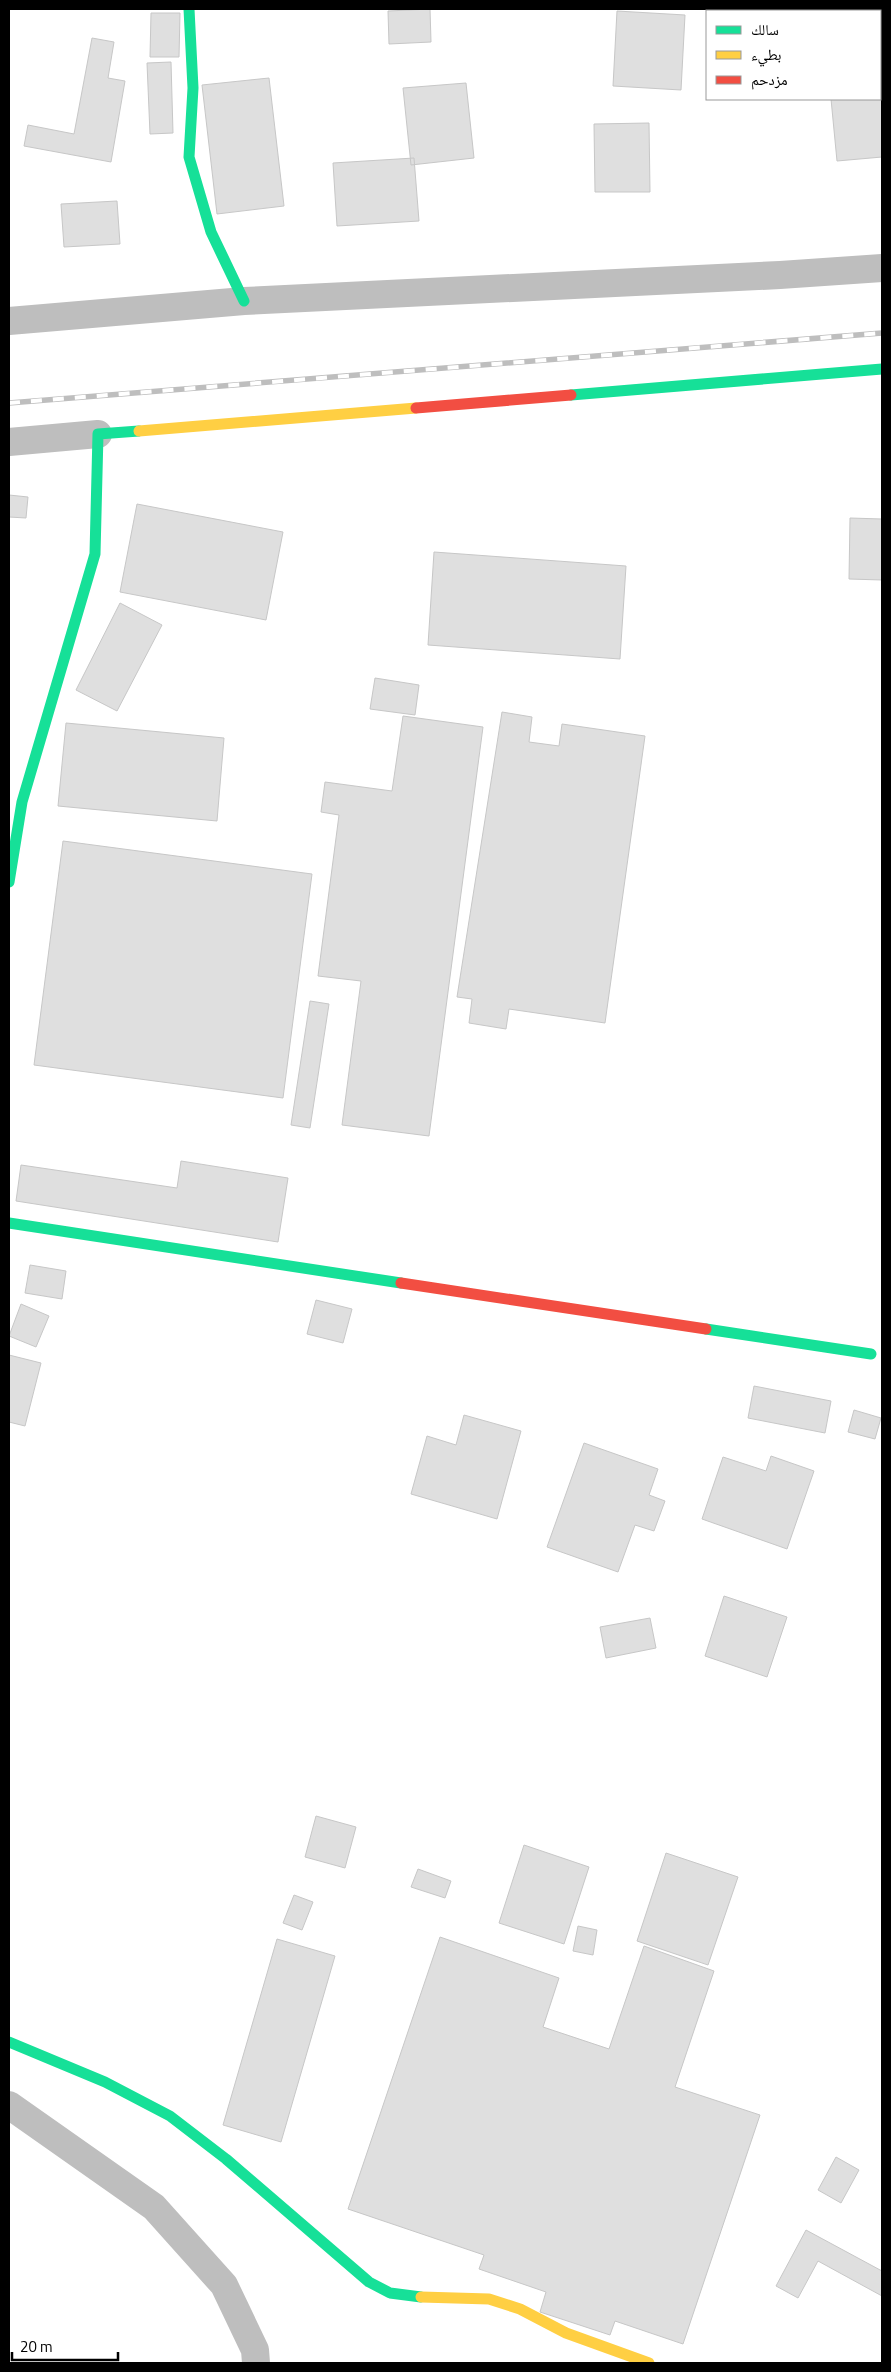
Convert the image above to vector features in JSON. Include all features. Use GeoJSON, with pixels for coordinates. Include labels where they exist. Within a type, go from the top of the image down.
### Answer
{"type":"FeatureCollection","features":[{"type":"Feature","properties":{"kind":"street"},"geometry":{"type":"LineString","coordinates":[[189,9],[193,88],[189,157],[211,232],[244,301]]}},
{"type":"Feature","properties":{"kind":"street"},"geometry":{"type":"LineString","coordinates":[[9,321],[244,301],[780,275],[882,268]]}},
{"type":"Feature","properties":{"kind":"street"},"geometry":{"type":"LineString","coordinates":[[9,442],[882,369]]}},
{"type":"Feature","properties":{"kind":"street"},"geometry":{"type":"LineString","coordinates":[[9,882],[22,802],[95,554],[98,434]]}},
{"type":"Feature","properties":{"kind":"street"},"geometry":{"type":"LineString","coordinates":[[9,1224],[871,1354]]}},
{"type":"Feature","properties":{"kind":"street"},"geometry":{"type":"LineString","coordinates":[[9,2042],[106,2082],[170,2116],[226,2159],[369,2282],[390,2293],[417,2297],[489,2298],[520,2309],[566,2333],[649,2363]]}},
{"type":"Feature","properties":{"kind":"street"},"geometry":{"type":"LineString","coordinates":[[9,2105],[154,2207],[224,2285],[256,2350],[256,2363]]}},
{"type":"Feature","properties":{"kind":"building"},"geometry":{"type":"Polygon","coordinates":[[[430,9],[431,42],[389,44],[388,11],[430,9]]]}},
{"type":"Feature","properties":{"kind":"building"},"geometry":{"type":"Polygon","coordinates":[[[617,11],[685,15],[681,90],[613,86],[617,11]]]}},
{"type":"Feature","properties":{"kind":"building"},"geometry":{"type":"Polygon","coordinates":[[[151,13],[180,13],[179,57],[150,57],[151,13]]]}},
{"type":"Feature","properties":{"kind":"building"},"geometry":{"type":"Polygon","coordinates":[[[92,38],[114,42],[108,78],[125,81],[111,162],[24,146],[28,125],[74,134],[92,38]]]}},
{"type":"Feature","properties":{"kind":"building"},"geometry":{"type":"Polygon","coordinates":[[[171,62],[173,133],[150,134],[147,63],[171,62]]]}},
{"type":"Feature","properties":{"kind":"building"},"geometry":{"type":"Polygon","coordinates":[[[269,78],[284,206],[217,214],[202,85],[269,78]]]}},
{"type":"Feature","properties":{"kind":"building"},"geometry":{"type":"Polygon","coordinates":[[[466,83],[474,158],[411,165],[403,88],[466,83]]]}},
{"type":"Feature","properties":{"kind":"building"},"geometry":{"type":"Polygon","coordinates":[[[881,84],[882,157],[837,161],[831,100],[881,100],[881,84]]]}},
{"type":"Feature","properties":{"kind":"building"},"geometry":{"type":"Polygon","coordinates":[[[649,123],[650,192],[595,192],[594,124],[649,123]]]}},
{"type":"Feature","properties":{"kind":"building"},"geometry":{"type":"Polygon","coordinates":[[[414,158],[419,221],[337,226],[333,163],[414,158]]]}},
{"type":"Feature","properties":{"kind":"building"},"geometry":{"type":"Polygon","coordinates":[[[117,201],[120,244],[64,247],[61,204],[117,201]]]}},
{"type":"Feature","properties":{"kind":"building"},"geometry":{"type":"Polygon","coordinates":[[[9,495],[28,497],[26,518],[9,517],[9,495]]]}},
{"type":"Feature","properties":{"kind":"building"},"geometry":{"type":"Polygon","coordinates":[[[137,504],[283,532],[266,620],[120,592],[137,504]]]}},
{"type":"Feature","properties":{"kind":"building"},"geometry":{"type":"Polygon","coordinates":[[[850,518],[882,519],[882,580],[849,579],[850,518]]]}},
{"type":"Feature","properties":{"kind":"building"},"geometry":{"type":"Polygon","coordinates":[[[434,552],[626,566],[620,659],[428,645],[434,552]]]}},
{"type":"Feature","properties":{"kind":"building"},"geometry":{"type":"Polygon","coordinates":[[[120,603],[162,625],[117,711],[76,690],[120,603]]]}},
{"type":"Feature","properties":{"kind":"building"},"geometry":{"type":"Polygon","coordinates":[[[375,678],[419,685],[415,715],[370,709],[375,678]]]}},
{"type":"Feature","properties":{"kind":"building"},"geometry":{"type":"Polygon","coordinates":[[[502,712],[532,717],[529,742],[559,746],[562,724],[645,736],[605,1023],[509,1009],[506,1029],[469,1023],[472,999],[457,997],[502,712]]]}},
{"type":"Feature","properties":{"kind":"building"},"geometry":{"type":"Polygon","coordinates":[[[403,716],[483,727],[429,1136],[342,1125],[361,981],[318,976],[339,815],[321,812],[325,782],[392,791],[403,716]]]}},
{"type":"Feature","properties":{"kind":"building"},"geometry":{"type":"Polygon","coordinates":[[[66,723],[224,738],[217,821],[58,806],[66,723]]]}},
{"type":"Feature","properties":{"kind":"building"},"geometry":{"type":"Polygon","coordinates":[[[63,841],[312,874],[283,1098],[34,1065],[63,841]]]}},
{"type":"Feature","properties":{"kind":"building"},"geometry":{"type":"Polygon","coordinates":[[[310,1001],[329,1004],[310,1128],[291,1125],[310,1001]]]}},
{"type":"Feature","properties":{"kind":"building"},"geometry":{"type":"Polygon","coordinates":[[[181,1161],[288,1178],[278,1242],[16,1201],[21,1165],[177,1188],[181,1161]]]}},
{"type":"Feature","properties":{"kind":"building"},"geometry":{"type":"Polygon","coordinates":[[[30,1265],[66,1271],[62,1299],[25,1293],[30,1265]]]}},
{"type":"Feature","properties":{"kind":"building"},"geometry":{"type":"Polygon","coordinates":[[[316,1300],[352,1309],[343,1343],[307,1334],[316,1300]]]}},
{"type":"Feature","properties":{"kind":"building"},"geometry":{"type":"Polygon","coordinates":[[[21,1304],[49,1316],[36,1347],[9,1336],[21,1304]]]}},
{"type":"Feature","properties":{"kind":"building"},"geometry":{"type":"Polygon","coordinates":[[[9,1355],[41,1363],[25,1426],[9,1422],[9,1355]]]}},
{"type":"Feature","properties":{"kind":"building"},"geometry":{"type":"Polygon","coordinates":[[[754,1386],[831,1401],[825,1433],[748,1418],[754,1386]]]}},
{"type":"Feature","properties":{"kind":"building"},"geometry":{"type":"Polygon","coordinates":[[[854,1410],[881,1418],[875,1439],[848,1432],[854,1410]]]}},
{"type":"Feature","properties":{"kind":"building"},"geometry":{"type":"Polygon","coordinates":[[[464,1415],[521,1431],[497,1519],[411,1494],[427,1436],[456,1445],[464,1415]]]}},
{"type":"Feature","properties":{"kind":"building"},"geometry":{"type":"Polygon","coordinates":[[[584,1443],[658,1469],[649,1495],[665,1501],[654,1531],[635,1525],[618,1572],[547,1547],[584,1443]]]}},
{"type":"Feature","properties":{"kind":"building"},"geometry":{"type":"Polygon","coordinates":[[[771,1456],[814,1471],[787,1549],[702,1519],[723,1457],[766,1471],[771,1456]]]}},
{"type":"Feature","properties":{"kind":"building"},"geometry":{"type":"Polygon","coordinates":[[[724,1596],[787,1617],[767,1677],[705,1656],[724,1596]]]}},
{"type":"Feature","properties":{"kind":"building"},"geometry":{"type":"Polygon","coordinates":[[[650,1618],[656,1648],[606,1658],[600,1627],[650,1618]]]}},
{"type":"Feature","properties":{"kind":"building"},"geometry":{"type":"Polygon","coordinates":[[[316,1816],[356,1827],[345,1868],[305,1857],[316,1816]]]}},
{"type":"Feature","properties":{"kind":"building"},"geometry":{"type":"Polygon","coordinates":[[[524,1845],[589,1867],[564,1944],[499,1923],[524,1845]]]}},
{"type":"Feature","properties":{"kind":"building"},"geometry":{"type":"Polygon","coordinates":[[[666,1853],[738,1877],[708,1965],[637,1941],[666,1853]]]}},
{"type":"Feature","properties":{"kind":"building"},"geometry":{"type":"Polygon","coordinates":[[[418,1869],[451,1881],[445,1898],[411,1887],[418,1869]]]}},
{"type":"Feature","properties":{"kind":"building"},"geometry":{"type":"Polygon","coordinates":[[[294,1895],[313,1902],[302,1930],[283,1923],[294,1895]]]}},
{"type":"Feature","properties":{"kind":"building"},"geometry":{"type":"Polygon","coordinates":[[[578,1926],[597,1930],[593,1955],[573,1951],[578,1926]]]}},
{"type":"Feature","properties":{"kind":"building"},"geometry":{"type":"Polygon","coordinates":[[[440,1937],[559,1978],[543,2027],[609,2049],[644,1946],[714,1971],[675,2087],[760,2115],[683,2344],[615,2321],[610,2335],[540,2312],[546,2292],[479,2269],[484,2255],[348,2209],[440,1937]]]}},
{"type":"Feature","properties":{"kind":"building"},"geometry":{"type":"Polygon","coordinates":[[[277,1939],[335,1956],[281,2142],[223,2125],[277,1939]]]}},
{"type":"Feature","properties":{"kind":"building"},"geometry":{"type":"Polygon","coordinates":[[[836,2157],[859,2170],[841,2203],[818,2190],[836,2157]]]}},
{"type":"Feature","properties":{"kind":"building"},"geometry":{"type":"Polygon","coordinates":[[[806,2230],[882,2271],[882,2296],[818,2261],[798,2298],[776,2286],[806,2230]]]}},
{"type":"Feature","properties":{"kind":"railway"},"geometry":{"type":"LineString","coordinates":[[9,403],[882,333]]}},
{"type":"Feature","properties":{"kind":"traffic: fast"},"geometry":{"type":"LineString","coordinates":[[189,9],[193,88],[189,157],[211,232],[244,301]]}},
{"type":"Feature","properties":{"kind":"traffic: fast"},"geometry":{"type":"LineString","coordinates":[[571,395],[882,369]]}},
{"type":"Feature","properties":{"kind":"traffic: fast"},"geometry":{"type":"LineString","coordinates":[[9,882],[22,802],[95,554],[98,434],[139,431]]}},
{"type":"Feature","properties":{"kind":"traffic: fast"},"geometry":{"type":"LineString","coordinates":[[9,1223],[401,1283]]}},
{"type":"Feature","properties":{"kind":"traffic: fast"},"geometry":{"type":"LineString","coordinates":[[706,1329],[871,1354]]}},
{"type":"Feature","properties":{"kind":"traffic: fast"},"geometry":{"type":"LineString","coordinates":[[9,2042],[105,2082],[170,2116],[226,2159],[369,2282],[390,2293],[421,2297]]}},
{"type":"Feature","properties":{"kind":"traffic: slow"},"geometry":{"type":"LineString","coordinates":[[139,431],[416,408]]}},
{"type":"Feature","properties":{"kind":"traffic: slow"},"geometry":{"type":"LineString","coordinates":[[421,2297],[489,2299],[520,2309],[566,2333],[649,2363]]}},
{"type":"Feature","properties":{"kind":"traffic: jam"},"geometry":{"type":"LineString","coordinates":[[416,408],[571,395]]}},
{"type":"Feature","properties":{"kind":"traffic: jam"},"geometry":{"type":"LineString","coordinates":[[401,1283],[706,1329]]}}]}
